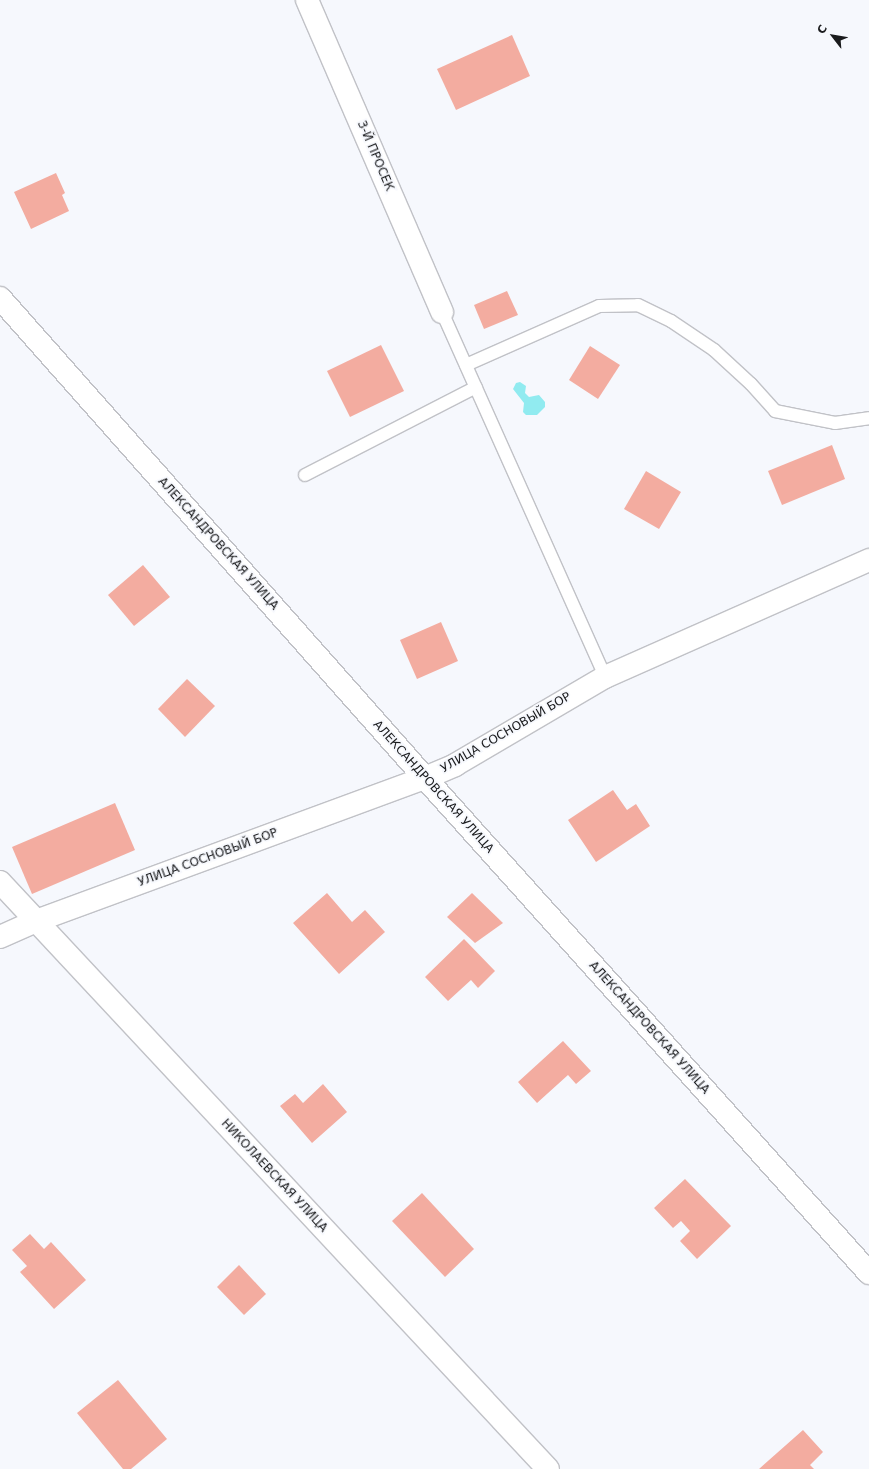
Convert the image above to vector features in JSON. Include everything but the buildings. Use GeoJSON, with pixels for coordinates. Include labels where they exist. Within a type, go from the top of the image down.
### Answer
{"type":"FeatureCollection","features":[{"type":"Feature","properties":{"kind":"street","name":"3-Й ПРОСЕК"},"geometry":{"type":"LineString","coordinates":[[307,0],[442,312]]}},
{"type":"Feature","properties":{"kind":"street","name":"АЛЕКСАНДРОВСКАЯ УЛИЦА"},"geometry":{"type":"LineString","coordinates":[[0,298],[425,778],[869,1273]]}},
{"type":"Feature","properties":{"kind":"street","name":"УЛИЦА СОСНОВЫЙ БОР"},"geometry":{"type":"LineString","coordinates":[[0,937],[36,920],[425,778],[455,765],[605,677],[869,560]]}},
{"type":"Feature","properties":{"kind":"street","name":"НИКОЛАЕВСКАЯ УЛИЦА"},"geometry":{"type":"LineString","coordinates":[[0,882],[548,1469]]}},
{"type":"Feature","properties":{"kind":"lane"},"geometry":{"type":"LineString","coordinates":[[466,365],[599,306],[638,305],[671,321],[714,350],[752,384],[775,411],[835,423],[869,418]]}},
{"type":"Feature","properties":{"kind":"lane"},"geometry":{"type":"LineString","coordinates":[[442,312],[605,677]]}},
{"type":"Feature","properties":{"kind":"lane"},"geometry":{"type":"LineString","coordinates":[[305,475],[476,387]]}},
{"type":"Feature","properties":{"kind":"water"},"geometry":{"type":"Polygon","coordinates":[[[520,382],[526,386],[525,393],[529,397],[539,395],[545,402],[545,407],[537,415],[526,415],[523,412],[524,403],[513,389],[516,383],[520,382]]]}}]}
